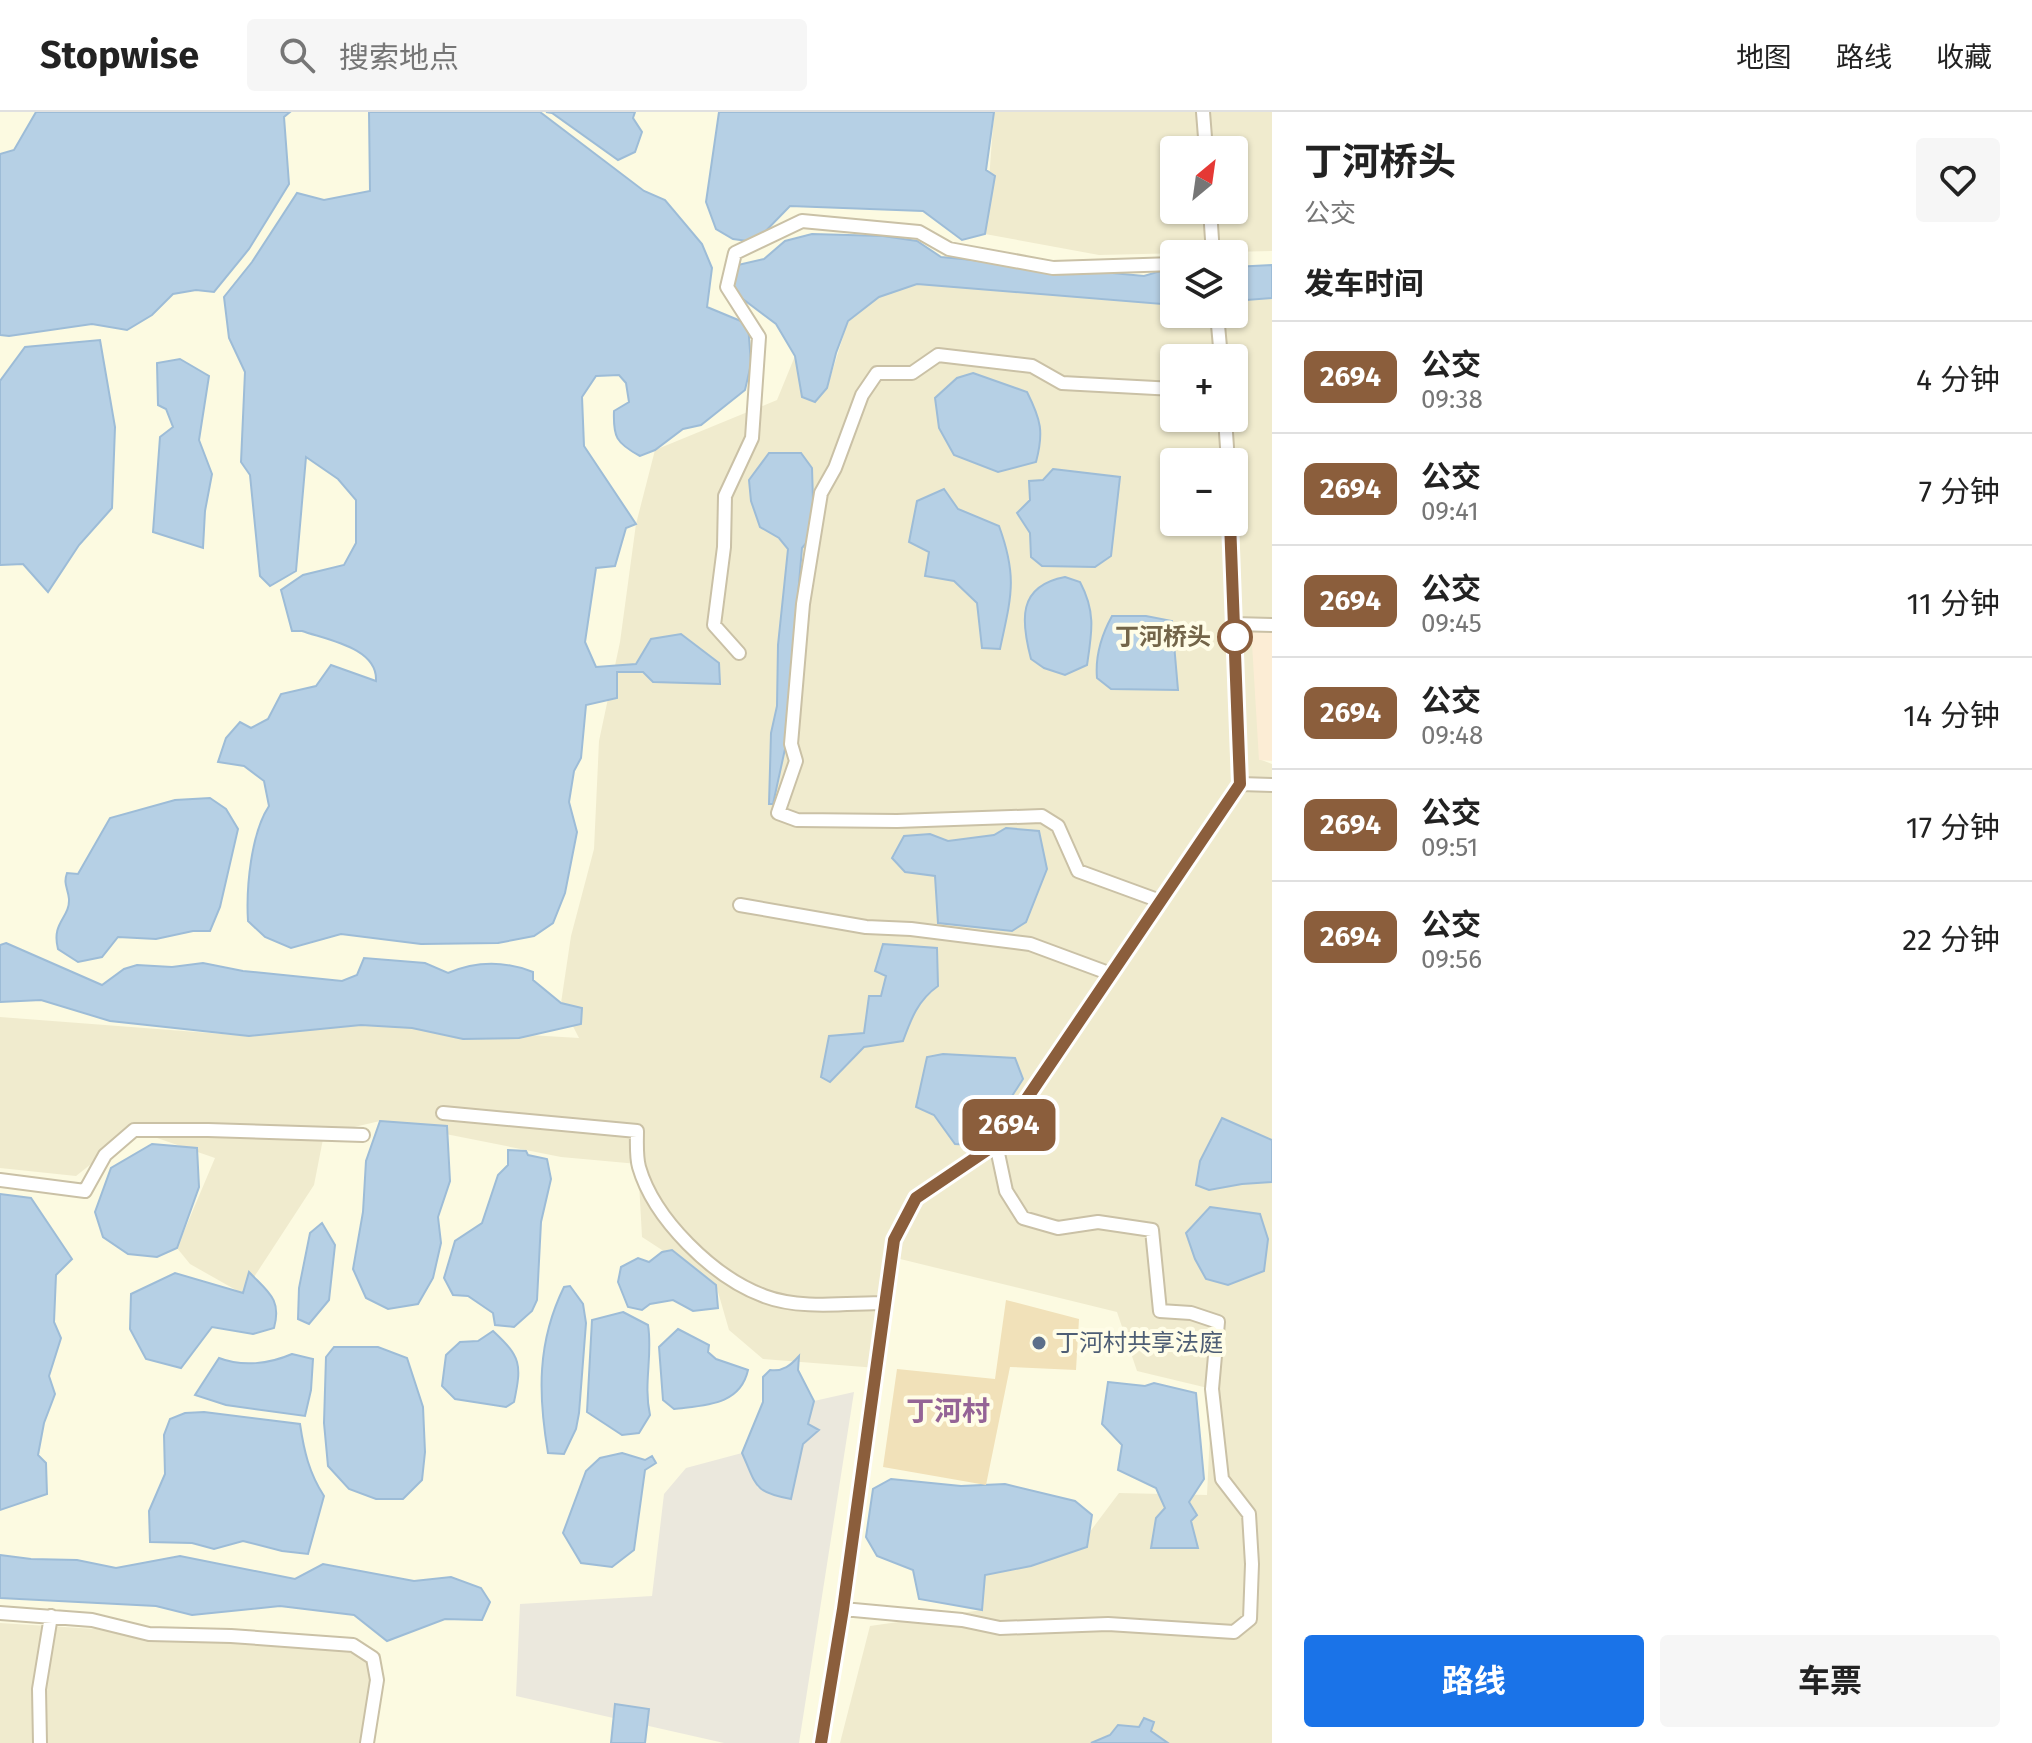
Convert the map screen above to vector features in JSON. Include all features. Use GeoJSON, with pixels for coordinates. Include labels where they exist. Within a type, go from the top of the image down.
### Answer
{"type":"FeatureCollection","features":[{"type":"Feature","properties":{"kind":"street"},"geometry":{"type":"LineString","coordinates":[[1203,112],[1205,136]]}},
{"type":"Feature","properties":{"kind":"street"},"geometry":{"type":"LineString","coordinates":[[739,653],[714,625],[724,547],[725,496],[752,438],[759,337],[727,287],[735,253],[802,221],[919,232],[949,249],[1053,268],[1160,264]]}},
{"type":"Feature","properties":{"kind":"street"},"geometry":{"type":"LineString","coordinates":[[1160,388],[1062,383],[1032,366],[938,355],[912,373],[877,373],[862,395],[835,468],[821,493],[803,604],[791,744],[796,761],[778,813],[797,820],[897,821],[1042,816],[1058,826],[1078,871],[1160,901]]}},
{"type":"Feature","properties":{"kind":"street"},"geometry":{"type":"LineString","coordinates":[[821,1743],[843,1609],[894,1240],[916,1198],[996,1144],[1240,784],[1231,536]]}},
{"type":"Feature","properties":{"kind":"street"},"geometry":{"type":"LineString","coordinates":[[1234,624],[1272,625]]}},
{"type":"Feature","properties":{"kind":"street"},"geometry":{"type":"LineString","coordinates":[[1240,784],[1272,785]]}},
{"type":"Feature","properties":{"kind":"street"},"geometry":{"type":"LineString","coordinates":[[740,905],[866,927],[911,929],[1030,944],[1111,974]]}},
{"type":"Feature","properties":{"kind":"street"},"geometry":{"type":"LineString","coordinates":[[443,1113],[637,1131],[638,1164],[649,1193],[670,1225],[703,1257],[734,1280],[765,1296],[807,1304],[886,1303]]}},
{"type":"Feature","properties":{"kind":"street"},"geometry":{"type":"LineString","coordinates":[[0,1180],[85,1191],[105,1155],[134,1130],[363,1135]]}},
{"type":"Feature","properties":{"kind":"street"},"geometry":{"type":"LineString","coordinates":[[843,1609],[962,1620],[1000,1628],[1108,1624],[1234,1632],[1250,1619],[1252,1564],[1249,1514],[1222,1479],[1212,1389],[1218,1322],[1191,1313],[1160,1311],[1152,1230],[1098,1222],[1058,1228],[1023,1218],[1006,1191],[996,1144]]}},
{"type":"Feature","properties":{"kind":"street"},"geometry":{"type":"LineString","coordinates":[[0,1613],[92,1620],[149,1634],[231,1636],[353,1645],[373,1658],[377,1680],[367,1743]]}},
{"type":"Feature","properties":{"kind":"street"},"geometry":{"type":"LineString","coordinates":[[40,1743],[39,1689],[51,1616]]}},
{"type":"Feature","properties":{"kind":"shaded area"},"geometry":{"type":"Polygon","coordinates":[[[994,112],[1272,112],[1272,251],[1248,252],[1248,240],[1160,240],[1160,254],[1099,255],[985,234],[994,112]]]}},
{"type":"Feature","properties":{"kind":"shaded area","name":"丁河村"},"geometry":{"type":"Polygon","coordinates":[[[917,284],[1160,304],[1160,328],[1248,328],[1248,300],[1272,298],[1272,625],[1259,759],[1272,764],[1272,1743],[840,1743],[870,1626],[982,1610],[985,1575],[1089,1533],[1119,1493],[1207,1495],[1212,1389],[1137,1371],[1117,1312],[892,1257],[877,1368],[763,1359],[729,1330],[716,1285],[642,1237],[638,1164],[561,1157],[380,1121],[324,1134],[314,1185],[243,1294],[190,1264],[177,1248],[215,1158],[134,1130],[76,1176],[0,1168],[0,1017],[249,1036],[361,1025],[579,1038],[561,1003],[571,936],[594,849],[599,741],[620,642],[636,524],[655,450],[777,400],[795,356],[802,397],[815,402],[827,388],[848,321],[879,297],[917,284]]]}},
{"type":"Feature","properties":{"kind":"shaded area"},"geometry":{"type":"Polygon","coordinates":[[[1251,627],[1272,628],[1272,761],[1259,760],[1251,627]]]}},
{"type":"Feature","properties":{"kind":"shaded area"},"geometry":{"type":"Polygon","coordinates":[[[854,1392],[799,1743],[724,1743],[516,1696],[520,1604],[652,1596],[664,1494],[686,1468],[742,1453],[758,1488],[803,1444],[814,1401],[854,1392]]]}},
{"type":"Feature","properties":{"kind":"shaded area"},"geometry":{"type":"Polygon","coordinates":[[[0,1623],[353,1645],[373,1658],[363,1743],[0,1743],[0,1623]]]}},
{"type":"Feature","properties":{"kind":"water"},"geometry":{"type":"Polygon","coordinates":[[[36,112],[290,112],[284,117],[289,184],[249,249],[214,292],[196,290],[173,294],[152,315],[127,330],[92,324],[0,335],[0,154],[14,150],[36,112]]]}},
{"type":"Feature","properties":{"kind":"water"},"geometry":{"type":"Polygon","coordinates":[[[369,112],[540,112],[644,191],[665,200],[702,244],[712,268],[707,307],[748,324],[751,364],[745,390],[701,425],[683,429],[655,450],[640,456],[618,438],[614,411],[629,402],[626,383],[619,375],[596,376],[582,397],[584,446],[636,524],[626,528],[615,566],[596,568],[585,642],[596,667],[636,664],[651,639],[681,634],[719,663],[720,684],[653,682],[643,672],[617,672],[617,698],[586,705],[581,758],[574,771],[569,802],[577,832],[565,893],[553,923],[534,936],[498,943],[421,944],[341,934],[291,948],[265,937],[248,921],[249,877],[254,846],[269,806],[264,781],[244,766],[218,762],[226,738],[240,722],[251,728],[268,719],[281,694],[316,686],[331,665],[376,681],[369,661],[350,647],[302,631],[292,631],[281,590],[303,575],[344,565],[356,543],[356,500],[338,479],[306,457],[296,571],[270,586],[260,576],[250,475],[241,462],[245,372],[229,338],[224,297],[252,262],[297,193],[324,200],[370,191],[369,112]]]}},
{"type":"Feature","properties":{"kind":"water"},"geometry":{"type":"Polygon","coordinates":[[[546,112],[635,112],[633,118],[642,132],[635,152],[618,160],[552,113],[546,112]]]}},
{"type":"Feature","properties":{"kind":"water"},"geometry":{"type":"Polygon","coordinates":[[[719,112],[994,112],[986,170],[995,176],[985,234],[962,240],[923,211],[790,206],[755,242],[733,239],[716,229],[706,202],[719,112]]]}},
{"type":"Feature","properties":{"kind":"water"},"geometry":{"type":"Polygon","coordinates":[[[812,234],[883,236],[917,241],[941,257],[1144,276],[1160,271],[1160,304],[917,284],[879,297],[848,321],[827,388],[815,402],[802,397],[795,356],[776,324],[727,287],[729,267],[764,259],[785,241],[812,234]]]}},
{"type":"Feature","properties":{"kind":"water"},"geometry":{"type":"Polygon","coordinates":[[[1272,265],[1272,298],[1248,300],[1248,266],[1272,265]]]}},
{"type":"Feature","properties":{"kind":"water"},"geometry":{"type":"Polygon","coordinates":[[[100,340],[115,427],[112,508],[79,545],[48,592],[23,564],[0,565],[0,381],[25,347],[100,340]]]}},
{"type":"Feature","properties":{"kind":"water"},"geometry":{"type":"Polygon","coordinates":[[[180,359],[209,376],[199,440],[212,474],[205,511],[203,548],[153,532],[160,437],[173,427],[166,409],[158,405],[157,363],[180,359]]]}},
{"type":"Feature","properties":{"kind":"water"},"geometry":{"type":"Polygon","coordinates":[[[973,373],[1027,392],[1040,426],[1036,462],[998,472],[954,455],[939,428],[935,398],[957,378],[973,373]]]}},
{"type":"Feature","properties":{"kind":"water"},"geometry":{"type":"Polygon","coordinates":[[[769,453],[801,453],[812,468],[814,534],[802,548],[785,749],[773,804],[769,804],[771,733],[777,706],[778,645],[788,549],[779,538],[760,527],[751,501],[749,480],[769,453]]]}},
{"type":"Feature","properties":{"kind":"water"},"geometry":{"type":"Polygon","coordinates":[[[1053,469],[1120,477],[1111,556],[1095,567],[1042,566],[1031,557],[1030,533],[1017,513],[1030,500],[1029,481],[1043,480],[1053,469]]]}},
{"type":"Feature","properties":{"kind":"water"},"geometry":{"type":"Polygon","coordinates":[[[944,489],[958,509],[999,526],[1011,574],[1000,649],[982,648],[977,603],[954,581],[925,576],[929,552],[909,542],[917,501],[944,489]]]}},
{"type":"Feature","properties":{"kind":"water"},"geometry":{"type":"Polygon","coordinates":[[[1065,577],[1080,582],[1089,603],[1091,622],[1087,665],[1065,675],[1044,668],[1031,659],[1025,619],[1026,607],[1038,588],[1065,577]]]}},
{"type":"Feature","properties":{"kind":"water"},"geometry":{"type":"Polygon","coordinates":[[[1112,616],[1146,616],[1172,621],[1178,690],[1111,689],[1097,678],[1100,646],[1112,616]]]}},
{"type":"Feature","properties":{"kind":"water"},"geometry":{"type":"Polygon","coordinates":[[[210,798],[226,809],[238,829],[220,907],[210,931],[193,931],[156,939],[118,937],[102,957],[78,962],[58,949],[57,932],[69,905],[67,873],[78,874],[110,818],[175,800],[210,798]]]}},
{"type":"Feature","properties":{"kind":"water"},"geometry":{"type":"Polygon","coordinates":[[[1006,828],[1039,831],[1047,869],[1026,922],[1012,931],[938,923],[935,876],[905,872],[892,858],[904,836],[930,834],[948,841],[994,835],[1006,828]]]}},
{"type":"Feature","properties":{"kind":"water"},"geometry":{"type":"Polygon","coordinates":[[[6,943],[102,985],[124,969],[137,965],[172,967],[203,963],[243,971],[342,981],[357,975],[364,958],[425,963],[448,973],[469,966],[501,964],[533,972],[533,980],[561,1003],[582,1008],[581,1024],[519,1038],[463,1039],[412,1028],[361,1025],[249,1036],[110,1021],[41,1000],[0,1002],[0,945],[6,943]]]}},
{"type":"Feature","properties":{"kind":"water"},"geometry":{"type":"Polygon","coordinates":[[[883,944],[937,948],[938,986],[920,1004],[903,1041],[864,1047],[830,1082],[821,1077],[829,1036],[864,1033],[869,996],[881,996],[886,976],[875,971],[883,944]]]}},
{"type":"Feature","properties":{"kind":"water"},"geometry":{"type":"Polygon","coordinates":[[[943,1054],[1015,1058],[1023,1079],[988,1133],[972,1145],[955,1144],[934,1115],[916,1107],[927,1057],[943,1054]]]}},
{"type":"Feature","properties":{"kind":"water"},"geometry":{"type":"Polygon","coordinates":[[[1222,1118],[1272,1140],[1272,1182],[1209,1190],[1196,1185],[1200,1161],[1222,1118]]]}},
{"type":"Feature","properties":{"kind":"water"},"geometry":{"type":"Polygon","coordinates":[[[380,1121],[447,1126],[450,1181],[438,1217],[441,1243],[433,1278],[418,1304],[388,1309],[366,1298],[353,1269],[363,1212],[366,1161],[380,1121]]]}},
{"type":"Feature","properties":{"kind":"water"},"geometry":{"type":"Polygon","coordinates":[[[152,1144],[197,1148],[199,1187],[177,1248],[157,1257],[128,1254],[103,1237],[95,1212],[111,1168],[152,1144]]]}},
{"type":"Feature","properties":{"kind":"water"},"geometry":{"type":"Polygon","coordinates":[[[508,1150],[526,1151],[528,1155],[547,1159],[551,1179],[541,1222],[537,1300],[532,1311],[514,1327],[495,1325],[493,1313],[468,1296],[453,1295],[444,1278],[455,1241],[482,1223],[498,1175],[508,1165],[508,1150]]]}},
{"type":"Feature","properties":{"kind":"water"},"geometry":{"type":"Polygon","coordinates":[[[0,1194],[31,1198],[72,1259],[56,1275],[54,1322],[61,1338],[49,1376],[55,1394],[44,1423],[38,1455],[46,1463],[47,1494],[0,1510],[0,1194]]]}},
{"type":"Feature","properties":{"kind":"water"},"geometry":{"type":"Polygon","coordinates":[[[1210,1207],[1260,1214],[1268,1239],[1264,1271],[1228,1285],[1206,1279],[1186,1233],[1210,1207]]]}},
{"type":"Feature","properties":{"kind":"water"},"geometry":{"type":"Polygon","coordinates":[[[322,1223],[335,1245],[329,1300],[309,1324],[298,1319],[299,1288],[310,1233],[322,1223]]]}},
{"type":"Feature","properties":{"kind":"water"},"geometry":{"type":"Polygon","coordinates":[[[672,1250],[716,1285],[718,1308],[693,1311],[673,1300],[650,1304],[642,1310],[628,1307],[618,1282],[621,1267],[638,1258],[649,1262],[662,1252],[672,1250]]]}},
{"type":"Feature","properties":{"kind":"water"},"geometry":{"type":"Polygon","coordinates":[[[249,1272],[275,1303],[274,1328],[253,1334],[212,1327],[181,1368],[146,1359],[130,1329],[131,1294],[175,1273],[243,1293],[249,1272]]]}},
{"type":"Feature","properties":{"kind":"water"},"geometry":{"type":"Polygon","coordinates":[[[570,1286],[583,1304],[586,1323],[579,1413],[576,1429],[564,1454],[548,1453],[542,1410],[544,1348],[555,1308],[564,1287],[570,1286]]]}},
{"type":"Feature","properties":{"kind":"water"},"geometry":{"type":"Polygon","coordinates":[[[623,1312],[648,1325],[647,1392],[650,1415],[639,1433],[622,1435],[587,1412],[592,1320],[623,1312]]]}},
{"type":"Feature","properties":{"kind":"water"},"geometry":{"type":"Polygon","coordinates":[[[678,1329],[709,1345],[708,1352],[716,1359],[748,1370],[737,1391],[719,1402],[674,1409],[663,1400],[659,1347],[678,1329]]]}},
{"type":"Feature","properties":{"kind":"water"},"geometry":{"type":"Polygon","coordinates":[[[493,1331],[517,1362],[514,1402],[506,1407],[455,1399],[442,1386],[446,1355],[460,1342],[478,1341],[493,1331]]]}},
{"type":"Feature","properties":{"kind":"water"},"geometry":{"type":"Polygon","coordinates":[[[334,1347],[378,1347],[407,1358],[423,1407],[425,1452],[422,1480],[403,1499],[376,1499],[349,1489],[328,1466],[324,1423],[326,1357],[334,1347]]]}},
{"type":"Feature","properties":{"kind":"water"},"geometry":{"type":"Polygon","coordinates":[[[292,1354],[313,1359],[305,1416],[226,1405],[195,1395],[219,1358],[237,1363],[256,1363],[292,1354]]]}},
{"type":"Feature","properties":{"kind":"water"},"geometry":{"type":"Polygon","coordinates":[[[799,1356],[798,1370],[814,1401],[808,1424],[819,1430],[803,1444],[791,1499],[769,1494],[758,1486],[742,1453],[763,1402],[763,1377],[770,1370],[786,1367],[799,1356]]]}},
{"type":"Feature","properties":{"kind":"water"},"geometry":{"type":"Polygon","coordinates":[[[1108,1382],[1145,1386],[1154,1383],[1196,1393],[1204,1479],[1189,1502],[1197,1515],[1191,1521],[1198,1548],[1151,1548],[1156,1518],[1165,1508],[1156,1488],[1118,1470],[1122,1445],[1102,1424],[1108,1382]]]}},
{"type":"Feature","properties":{"kind":"water"},"geometry":{"type":"Polygon","coordinates":[[[204,1412],[300,1424],[308,1462],[324,1496],[308,1554],[243,1541],[214,1549],[192,1543],[150,1542],[149,1511],[165,1474],[164,1435],[170,1419],[185,1413],[204,1412]]]}},
{"type":"Feature","properties":{"kind":"water"},"geometry":{"type":"Polygon","coordinates":[[[622,1453],[645,1460],[652,1456],[656,1463],[645,1470],[634,1550],[612,1567],[581,1563],[563,1533],[586,1471],[600,1458],[622,1453]]]}},
{"type":"Feature","properties":{"kind":"water"},"geometry":{"type":"Polygon","coordinates":[[[891,1479],[961,1486],[1005,1484],[1075,1501],[1092,1515],[1087,1547],[1031,1566],[985,1575],[982,1610],[919,1599],[913,1570],[877,1556],[866,1537],[873,1489],[891,1479]]]}},
{"type":"Feature","properties":{"kind":"water"},"geometry":{"type":"Polygon","coordinates":[[[0,1555],[77,1560],[116,1568],[180,1556],[295,1579],[323,1564],[414,1581],[451,1577],[481,1588],[490,1602],[482,1620],[445,1619],[387,1641],[354,1615],[280,1606],[192,1615],[156,1606],[0,1598],[0,1555]]]}},
{"type":"Feature","properties":{"kind":"water"},"geometry":{"type":"Polygon","coordinates":[[[615,1704],[649,1709],[645,1743],[611,1743],[615,1704]]]}},
{"type":"Feature","properties":{"kind":"water"},"geometry":{"type":"Polygon","coordinates":[[[1144,1718],[1154,1722],[1151,1731],[1168,1743],[1091,1743],[1110,1735],[1118,1725],[1139,1727],[1144,1718]]]}},
{"type":"Feature","properties":{"kind":"building"},"geometry":{"type":"Polygon","coordinates":[[[1006,1300],[1079,1319],[1076,1370],[1010,1367],[986,1485],[883,1467],[897,1369],[995,1379],[1006,1300]]]}},
{"type":"Feature","properties":{"kind":"bus line","name":"2694"},"geometry":{"type":"LineString","coordinates":[[821,1743],[843,1609],[894,1240],[916,1198],[996,1144],[1240,784],[1231,536]]}},
{"type":"Feature","properties":{"kind":"place","name":"丁河桥头"},"geometry":{"type":"Point","coordinates":[1235,637]}},
{"type":"Feature","properties":{"kind":"place","name":"丁河村共享法庭"},"geometry":{"type":"Point","coordinates":[1039,1343]}},
{"type":"Feature","properties":{"kind":"district","name":"丁河村"},"geometry":{"type":"Point","coordinates":[948,1411]}}]}
